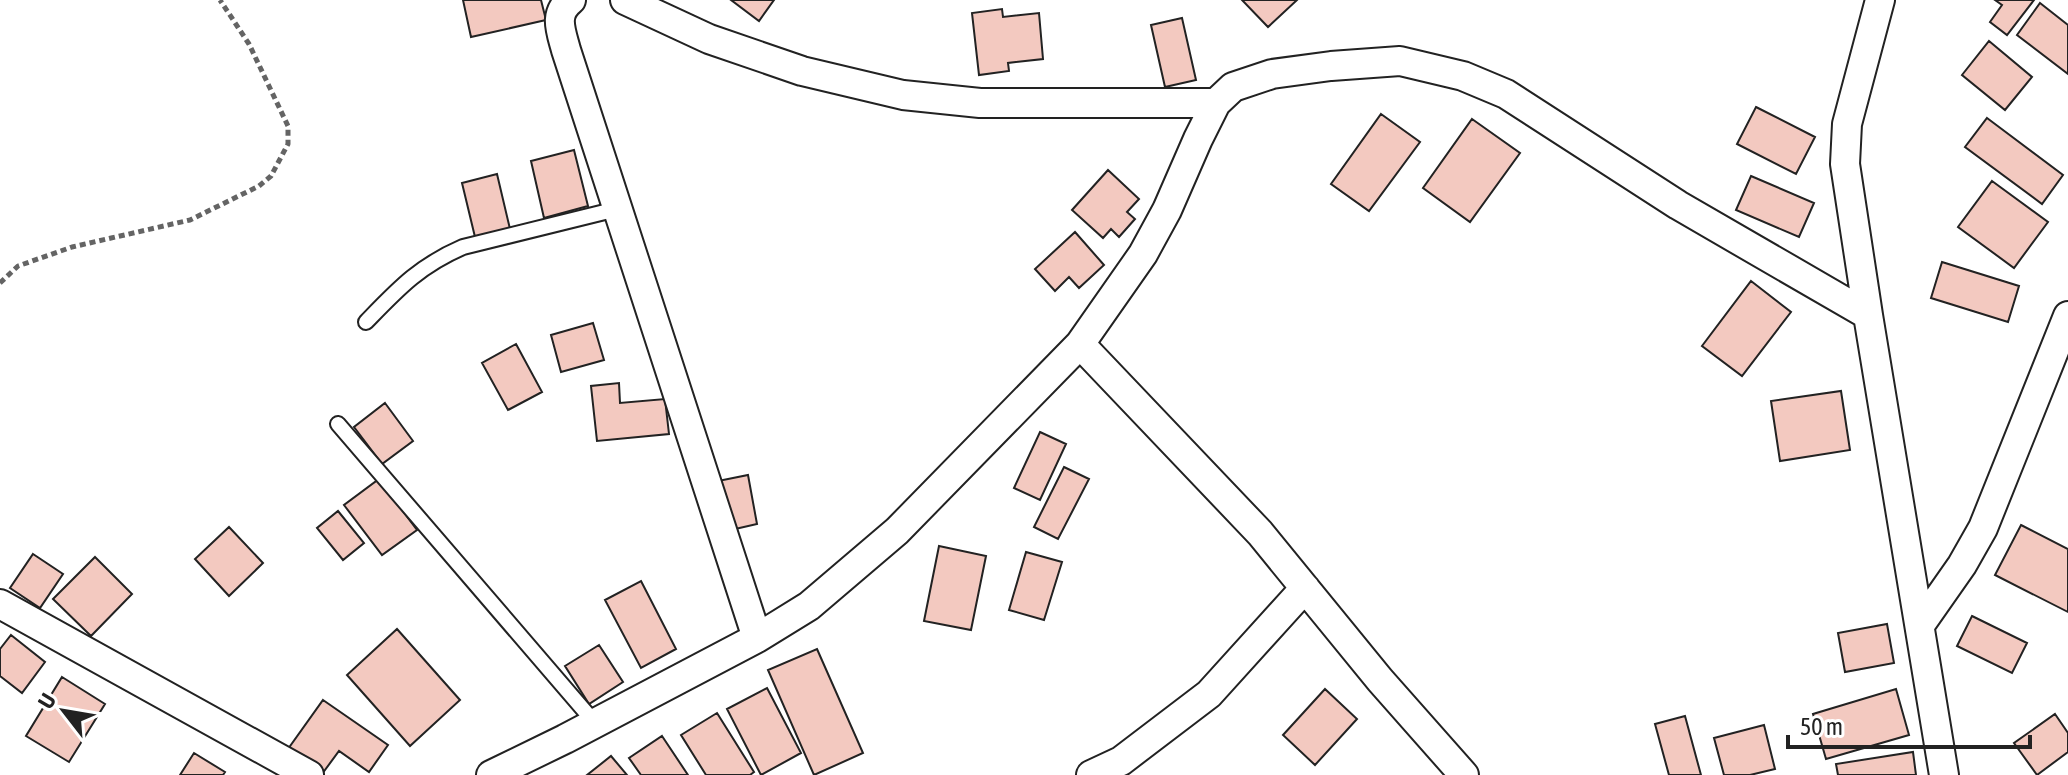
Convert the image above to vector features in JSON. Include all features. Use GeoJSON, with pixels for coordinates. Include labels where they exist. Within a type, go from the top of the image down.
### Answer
{"type":"FeatureCollection","features":[{"type":"Feature","properties":{"kind":"street"},"geometry":{"type":"LineString","coordinates":[[571,0],[559,14],[559,25],[757,638]]}},
{"type":"Feature","properties":{"kind":"street"},"geometry":{"type":"LineString","coordinates":[[625,0],[722,44],[802,71],[903,95],[980,103],[1216,103]]}},
{"type":"Feature","properties":{"kind":"street"},"geometry":{"type":"LineString","coordinates":[[1880,0],[1847,124],[1845,164],[1944,775]]}},
{"type":"Feature","properties":{"kind":"street"},"geometry":{"type":"LineString","coordinates":[[491,775],[757,638],[809,606],[897,531],[1080,344],[1143,254],[1167,210],[1216,103],[1233,87],[1272,74],[1400,61],[1463,76],[1506,94],[1678,205],[1868,315]]}},
{"type":"Feature","properties":{"kind":"street"},"geometry":{"type":"LineString","coordinates":[[1920,625],[1962,565],[1983,528],[2068,316]]}},
{"type":"Feature","properties":{"kind":"street"},"geometry":{"type":"LineString","coordinates":[[1080,344],[1260,533],[1380,680],[1464,775]]}},
{"type":"Feature","properties":{"kind":"street"},"geometry":{"type":"LineString","coordinates":[[1091,775],[1121,761],[1209,694],[1305,588]]}},
{"type":"Feature","properties":{"kind":"street"},"geometry":{"type":"LineString","coordinates":[[0,604],[309,775]]}},
{"type":"Feature","properties":{"kind":"lane"},"geometry":{"type":"LineString","coordinates":[[366,322],[421,269],[451,252],[617,209]]}},
{"type":"Feature","properties":{"kind":"lane"},"geometry":{"type":"LineString","coordinates":[[338,424],[595,723]]}},
{"type":"Feature","properties":{"kind":"path"},"geometry":{"type":"LineString","coordinates":[[0,283],[18,266],[72,247],[190,220],[259,186],[271,176],[288,144],[288,126],[249,44],[220,0]]}},
{"type":"Feature","properties":{"kind":"building"},"geometry":{"type":"Polygon","coordinates":[[[463,0],[541,0],[546,20],[471,37],[463,0]]]}},
{"type":"Feature","properties":{"kind":"building"},"geometry":{"type":"Polygon","coordinates":[[[731,0],[774,0],[759,21],[731,0]]]}},
{"type":"Feature","properties":{"kind":"building"},"geometry":{"type":"Polygon","coordinates":[[[1242,0],[1297,0],[1268,27],[1242,0]]]}},
{"type":"Feature","properties":{"kind":"building"},"geometry":{"type":"Polygon","coordinates":[[[1995,0],[2034,0],[2007,35],[1990,22],[2002,5],[1995,0]]]}},
{"type":"Feature","properties":{"kind":"building"},"geometry":{"type":"Polygon","coordinates":[[[2040,3],[2068,25],[2068,74],[2017,35],[2040,3]]]}},
{"type":"Feature","properties":{"kind":"building"},"geometry":{"type":"Polygon","coordinates":[[[1002,9],[1003,17],[1039,13],[1043,59],[1008,63],[1009,71],[979,75],[972,13],[1002,9]]]}},
{"type":"Feature","properties":{"kind":"building"},"geometry":{"type":"Polygon","coordinates":[[[1182,18],[1196,80],[1165,87],[1151,25],[1182,18]]]}},
{"type":"Feature","properties":{"kind":"building"},"geometry":{"type":"Polygon","coordinates":[[[1989,41],[2032,77],[2005,110],[1962,75],[1989,41]]]}},
{"type":"Feature","properties":{"kind":"building"},"geometry":{"type":"Polygon","coordinates":[[[1756,107],[1815,137],[1796,174],[1737,144],[1756,107]]]}},
{"type":"Feature","properties":{"kind":"building"},"geometry":{"type":"Polygon","coordinates":[[[1381,114],[1420,142],[1369,211],[1331,184],[1381,114]]]}},
{"type":"Feature","properties":{"kind":"building"},"geometry":{"type":"Polygon","coordinates":[[[1987,118],[2063,175],[2042,204],[1965,147],[1987,118]]]}},
{"type":"Feature","properties":{"kind":"building"},"geometry":{"type":"Polygon","coordinates":[[[1472,119],[1520,153],[1470,222],[1423,188],[1472,119]]]}},
{"type":"Feature","properties":{"kind":"building"},"geometry":{"type":"Polygon","coordinates":[[[574,150],[588,206],[544,218],[531,161],[574,150]]]}},
{"type":"Feature","properties":{"kind":"building"},"geometry":{"type":"Polygon","coordinates":[[[1108,170],[1139,199],[1127,212],[1135,219],[1119,237],[1111,229],[1103,238],[1072,210],[1108,170]]]}},
{"type":"Feature","properties":{"kind":"building"},"geometry":{"type":"Polygon","coordinates":[[[497,174],[510,229],[475,237],[462,183],[497,174]]]}},
{"type":"Feature","properties":{"kind":"building"},"geometry":{"type":"Polygon","coordinates":[[[1751,176],[1814,203],[1799,237],[1736,210],[1751,176]]]}},
{"type":"Feature","properties":{"kind":"building"},"geometry":{"type":"Polygon","coordinates":[[[1992,181],[2048,222],[2014,268],[1958,227],[1992,181]]]}},
{"type":"Feature","properties":{"kind":"building"},"geometry":{"type":"Polygon","coordinates":[[[1075,232],[1104,265],[1079,288],[1069,277],[1055,291],[1035,269],[1075,232]]]}},
{"type":"Feature","properties":{"kind":"building"},"geometry":{"type":"Polygon","coordinates":[[[1942,262],[2019,286],[2008,322],[1931,298],[1942,262]]]}},
{"type":"Feature","properties":{"kind":"building"},"geometry":{"type":"Polygon","coordinates":[[[1751,281],[1791,312],[1742,376],[1702,346],[1751,281]]]}},
{"type":"Feature","properties":{"kind":"building"},"geometry":{"type":"Polygon","coordinates":[[[593,323],[604,360],[561,372],[551,335],[593,323]]]}},
{"type":"Feature","properties":{"kind":"building"},"geometry":{"type":"Polygon","coordinates":[[[516,344],[542,392],[508,410],[482,363],[516,344]]]}},
{"type":"Feature","properties":{"kind":"building"},"geometry":{"type":"Polygon","coordinates":[[[619,383],[620,403],[665,399],[669,434],[597,441],[591,386],[619,383]]]}},
{"type":"Feature","properties":{"kind":"building"},"geometry":{"type":"Polygon","coordinates":[[[1841,391],[1850,450],[1780,461],[1771,401],[1841,391]]]}},
{"type":"Feature","properties":{"kind":"building"},"geometry":{"type":"Polygon","coordinates":[[[385,403],[413,441],[382,464],[354,427],[385,403]]]}},
{"type":"Feature","properties":{"kind":"building"},"geometry":{"type":"Polygon","coordinates":[[[1040,432],[1066,444],[1040,500],[1014,488],[1040,432]]]}},
{"type":"Feature","properties":{"kind":"building"},"geometry":{"type":"Polygon","coordinates":[[[1064,467],[1089,479],[1058,539],[1034,527],[1064,467]]]}},
{"type":"Feature","properties":{"kind":"building"},"geometry":{"type":"Polygon","coordinates":[[[748,475],[757,524],[722,532],[713,482],[748,475]]]}},
{"type":"Feature","properties":{"kind":"building"},"geometry":{"type":"Polygon","coordinates":[[[379,479],[417,530],[382,555],[344,505],[379,479]]]}},
{"type":"Feature","properties":{"kind":"building"},"geometry":{"type":"Polygon","coordinates":[[[338,511],[364,543],[343,560],[317,528],[338,511]]]}},
{"type":"Feature","properties":{"kind":"building"},"geometry":{"type":"Polygon","coordinates":[[[2021,525],[2068,549],[2068,612],[1995,575],[2021,525]]]}},
{"type":"Feature","properties":{"kind":"building"},"geometry":{"type":"Polygon","coordinates":[[[229,527],[263,563],[229,596],[195,559],[229,527]]]}},
{"type":"Feature","properties":{"kind":"building"},"geometry":{"type":"Polygon","coordinates":[[[939,546],[986,556],[971,630],[924,621],[939,546]]]}},
{"type":"Feature","properties":{"kind":"building"},"geometry":{"type":"Polygon","coordinates":[[[1026,552],[1062,562],[1044,620],[1009,610],[1026,552]]]}},
{"type":"Feature","properties":{"kind":"building"},"geometry":{"type":"Polygon","coordinates":[[[33,554],[63,574],[40,608],[10,588],[33,554]]]}},
{"type":"Feature","properties":{"kind":"building"},"geometry":{"type":"Polygon","coordinates":[[[95,557],[132,594],[91,636],[53,599],[95,557]]]}},
{"type":"Feature","properties":{"kind":"building"},"geometry":{"type":"Polygon","coordinates":[[[641,581],[676,649],[641,668],[605,600],[641,581]]]}},
{"type":"Feature","properties":{"kind":"building"},"geometry":{"type":"Polygon","coordinates":[[[1972,616],[2027,643],[2012,673],[1957,646],[1972,616]]]}},
{"type":"Feature","properties":{"kind":"building"},"geometry":{"type":"Polygon","coordinates":[[[1887,624],[1894,663],[1845,672],[1838,633],[1887,624]]]}},
{"type":"Feature","properties":{"kind":"building"},"geometry":{"type":"Polygon","coordinates":[[[397,629],[460,700],[410,746],[347,675],[397,629]]]}},
{"type":"Feature","properties":{"kind":"building"},"geometry":{"type":"Polygon","coordinates":[[[11,635],[45,662],[22,693],[0,676],[0,649],[11,635]]]}},
{"type":"Feature","properties":{"kind":"building"},"geometry":{"type":"Polygon","coordinates":[[[599,645],[623,682],[589,704],[565,666],[599,645]]]}},
{"type":"Feature","properties":{"kind":"building"},"geometry":{"type":"Polygon","coordinates":[[[817,649],[863,753],[814,775],[768,670],[817,649]]]}},
{"type":"Feature","properties":{"kind":"building"},"geometry":{"type":"Polygon","coordinates":[[[62,677],[105,704],[69,762],[26,736],[62,677]]]}},
{"type":"Feature","properties":{"kind":"building"},"geometry":{"type":"Polygon","coordinates":[[[767,688],[801,753],[761,775],[727,709],[767,688]]]}},
{"type":"Feature","properties":{"kind":"building"},"geometry":{"type":"Polygon","coordinates":[[[1325,689],[1357,719],[1315,765],[1283,735],[1325,689]]]}},
{"type":"Feature","properties":{"kind":"building"},"geometry":{"type":"Polygon","coordinates":[[[1896,689],[1909,735],[1826,759],[1813,714],[1896,689]]]}},
{"type":"Feature","properties":{"kind":"building"},"geometry":{"type":"Polygon","coordinates":[[[323,700],[388,745],[369,772],[339,751],[322,774],[288,749],[323,700]]]}},
{"type":"Feature","properties":{"kind":"building"},"geometry":{"type":"Polygon","coordinates":[[[717,713],[754,772],[750,775],[706,775],[681,735],[717,713]]]}},
{"type":"Feature","properties":{"kind":"building"},"geometry":{"type":"Polygon","coordinates":[[[2055,714],[2068,733],[2068,752],[2037,775],[2014,743],[2055,714]]]}},
{"type":"Feature","properties":{"kind":"building"},"geometry":{"type":"Polygon","coordinates":[[[1685,716],[1701,775],[1669,775],[1655,724],[1685,716]]]}},
{"type":"Feature","properties":{"kind":"building"},"geometry":{"type":"Polygon","coordinates":[[[1764,725],[1775,769],[1750,775],[1724,775],[1714,738],[1764,725]]]}},
{"type":"Feature","properties":{"kind":"building"},"geometry":{"type":"Polygon","coordinates":[[[662,736],[688,775],[641,775],[629,758],[662,736]]]}},
{"type":"Feature","properties":{"kind":"building"},"geometry":{"type":"Polygon","coordinates":[[[1913,752],[1916,775],[1838,775],[1836,764],[1913,752]]]}},
{"type":"Feature","properties":{"kind":"building"},"geometry":{"type":"Polygon","coordinates":[[[194,753],[225,772],[223,775],[180,775],[194,753]]]}},
{"type":"Feature","properties":{"kind":"building"},"geometry":{"type":"Polygon","coordinates":[[[611,756],[627,775],[587,775],[611,756]]]}}]}
